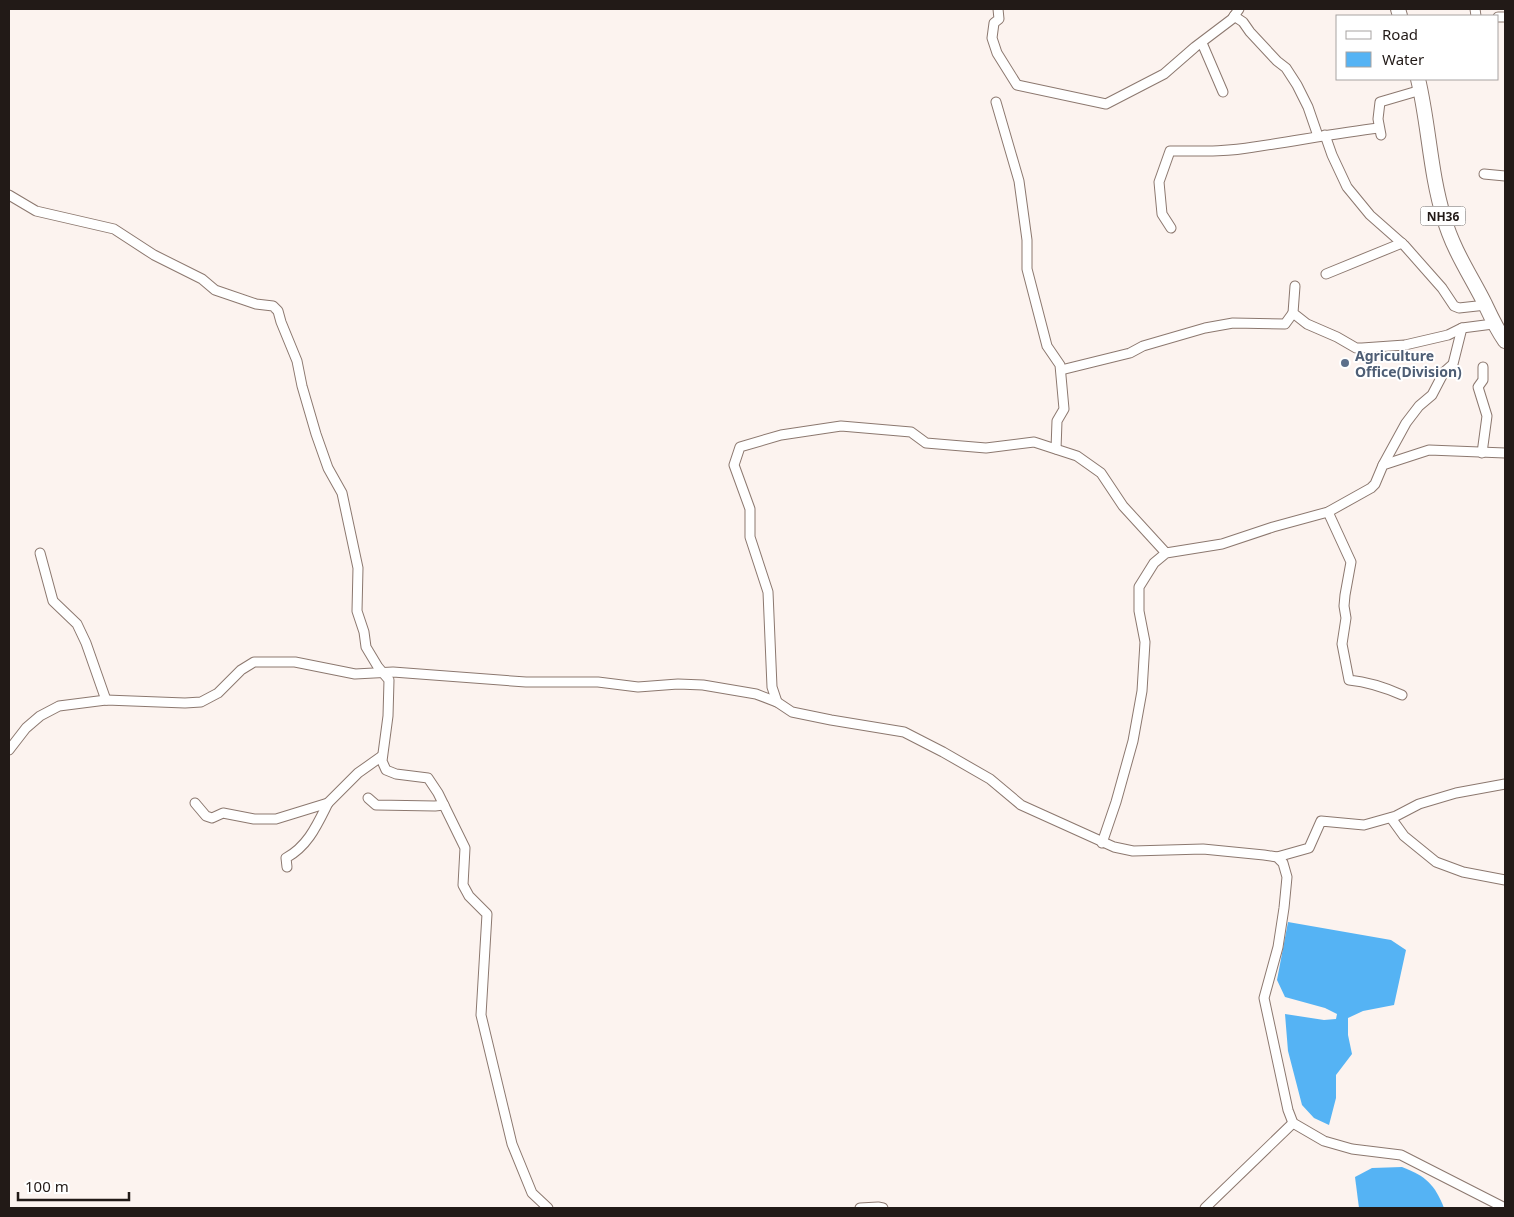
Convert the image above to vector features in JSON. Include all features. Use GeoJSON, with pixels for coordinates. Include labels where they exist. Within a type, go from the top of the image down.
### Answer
{"type":"FeatureCollection","features":[{"type":"Feature","properties":{"kind":"highway","name":"NH36"},"geometry":{"type":"LineString","coordinates":[[1420,84],[1444,217],[1457,253],[1486,305],[1493,324],[1505,341]]}},
{"type":"Feature","properties":{"kind":"street"},"geometry":{"type":"LineString","coordinates":[[998,9],[999,19],[994,23],[992,38],[997,53],[1016,85],[1106,104],[1164,74],[1236,12],[1250,32],[1286,68],[1297,85],[1347,187],[1370,215],[1402,243],[1442,288],[1454,306],[1459,308],[1486,305]]}},
{"type":"Feature","properties":{"kind":"street"},"geometry":{"type":"LineString","coordinates":[[1202,43],[1223,92]]}},
{"type":"Feature","properties":{"kind":"street"},"geometry":{"type":"LineString","coordinates":[[1171,228],[1162,214],[1159,182],[1170,151],[1216,151],[1254,148],[1322,135],[1380,132],[1378,119],[1380,102],[1420,84]]}},
{"type":"Feature","properties":{"kind":"street"},"geometry":{"type":"LineString","coordinates":[[996,102],[1019,181],[1027,240],[1027,270],[1047,346],[1060,365],[1061,370],[1064,409],[1057,420],[1056,449]]}},
{"type":"Feature","properties":{"kind":"street"},"geometry":{"type":"LineString","coordinates":[[1484,174],[1505,176]]}},
{"type":"Feature","properties":{"kind":"street"},"geometry":{"type":"LineString","coordinates":[[9,195],[36,211],[114,229],[154,255],[202,279],[215,290],[256,304],[273,306],[278,311],[297,361],[316,434],[328,468],[342,493],[358,568],[357,611],[364,632],[366,647],[382,673],[389,680],[388,716],[382,761],[386,770],[396,774],[428,778],[438,793],[465,848],[463,885],[469,896],[487,914],[481,1015],[512,1144],[532,1193],[548,1208]]}},
{"type":"Feature","properties":{"kind":"street"},"geometry":{"type":"LineString","coordinates":[[1326,274],[1402,243]]}},
{"type":"Feature","properties":{"kind":"street"},"geometry":{"type":"LineString","coordinates":[[1061,370],[1130,353],[1143,346],[1205,328],[1232,323],[1285,324],[1293,313],[1295,286]]}},
{"type":"Feature","properties":{"kind":"street"},"geometry":{"type":"LineString","coordinates":[[1293,313],[1307,324],[1337,337],[1356,348],[1404,345],[1448,335],[1462,328],[1493,324]]}},
{"type":"Feature","properties":{"kind":"street"},"geometry":{"type":"LineString","coordinates":[[1102,843],[1134,741],[1142,691],[1145,642],[1140,611],[1139,587],[1154,563],[1166,553],[1222,544],[1328,512],[1372,488],[1406,423],[1419,406],[1432,395],[1444,372],[1453,364],[1462,328]]}},
{"type":"Feature","properties":{"kind":"street"},"geometry":{"type":"LineString","coordinates":[[1482,453],[1487,416],[1478,387],[1483,380],[1483,367]]}},
{"type":"Feature","properties":{"kind":"street"},"geometry":{"type":"LineString","coordinates":[[778,702],[772,687],[768,592],[750,537],[750,509],[734,465],[740,447],[781,435],[841,426],[911,432],[926,443],[986,448],[1034,442],[1077,456],[1101,473],[1123,506],[1166,553]]}},
{"type":"Feature","properties":{"kind":"street"},"geometry":{"type":"LineString","coordinates":[[1383,466],[1429,450],[1505,453]]}},
{"type":"Feature","properties":{"kind":"street"},"geometry":{"type":"LineString","coordinates":[[1328,512],[1351,562],[1345,594],[1346,618],[1342,644],[1349,680],[1363,681],[1382,686],[1402,695]]}},
{"type":"Feature","properties":{"kind":"street"},"geometry":{"type":"LineString","coordinates":[[40,553],[53,601],[77,624],[86,643],[106,700]]}},
{"type":"Feature","properties":{"kind":"street"},"geometry":{"type":"LineString","coordinates":[[9,750],[26,728],[40,716],[59,706],[106,700],[185,704],[201,702],[218,693],[241,670],[254,662],[295,662],[354,674],[393,672],[526,682],[598,682],[638,687],[678,684],[703,685],[756,694],[778,702],[792,712],[904,732],[990,779],[1021,805],[1102,843],[1133,851],[1203,849],[1264,854],[1277,857],[1309,848],[1320,821],[1364,825],[1391,818],[1418,804],[1456,793],[1505,784]]}},
{"type":"Feature","properties":{"kind":"street"},"geometry":{"type":"LineString","coordinates":[[287,867],[286,858],[297,852],[311,835],[328,803],[358,773],[382,756]]}},
{"type":"Feature","properties":{"kind":"street"},"geometry":{"type":"LineString","coordinates":[[368,798],[376,805],[444,805]]}},
{"type":"Feature","properties":{"kind":"street"},"geometry":{"type":"LineString","coordinates":[[195,802],[206,816],[212,818],[223,813],[254,819],[276,818],[328,803]]}},
{"type":"Feature","properties":{"kind":"street"},"geometry":{"type":"LineString","coordinates":[[1391,818],[1404,836],[1436,862],[1463,872],[1505,880]]}},
{"type":"Feature","properties":{"kind":"street"},"geometry":{"type":"LineString","coordinates":[[1277,857],[1283,863],[1286,876],[1284,908],[1278,947],[1264,998],[1288,1110],[1293,1123],[1324,1141],[1352,1149],[1401,1155],[1505,1208]]}},
{"type":"Feature","properties":{"kind":"street"},"geometry":{"type":"LineString","coordinates":[[1205,1208],[1293,1123]]}},
{"type":"Feature","properties":{"kind":"street"},"geometry":{"type":"LineString","coordinates":[[860,1208],[883,1208]]}},
{"type":"Feature","properties":{"kind":"water"},"geometry":{"type":"Polygon","coordinates":[[[1288,922],[1391,940],[1406,950],[1394,1005],[1363,1011],[1348,1018],[1348,1035],[1352,1054],[1336,1075],[1336,1098],[1329,1125],[1314,1118],[1302,1105],[1288,1051],[1285,1014],[1324,1020],[1336,1019],[1337,1014],[1325,1008],[1285,997],[1277,980],[1288,922]]]}},
{"type":"Feature","properties":{"kind":"water"},"geometry":{"type":"Polygon","coordinates":[[[1402,1167],[1429,1182],[1444,1208],[1359,1208],[1355,1177],[1372,1168],[1402,1167]]]}},
{"type":"Feature","properties":{"kind":"place","name":"Agriculture Office(Division)"},"geometry":{"type":"Point","coordinates":[1345,363]}}]}
